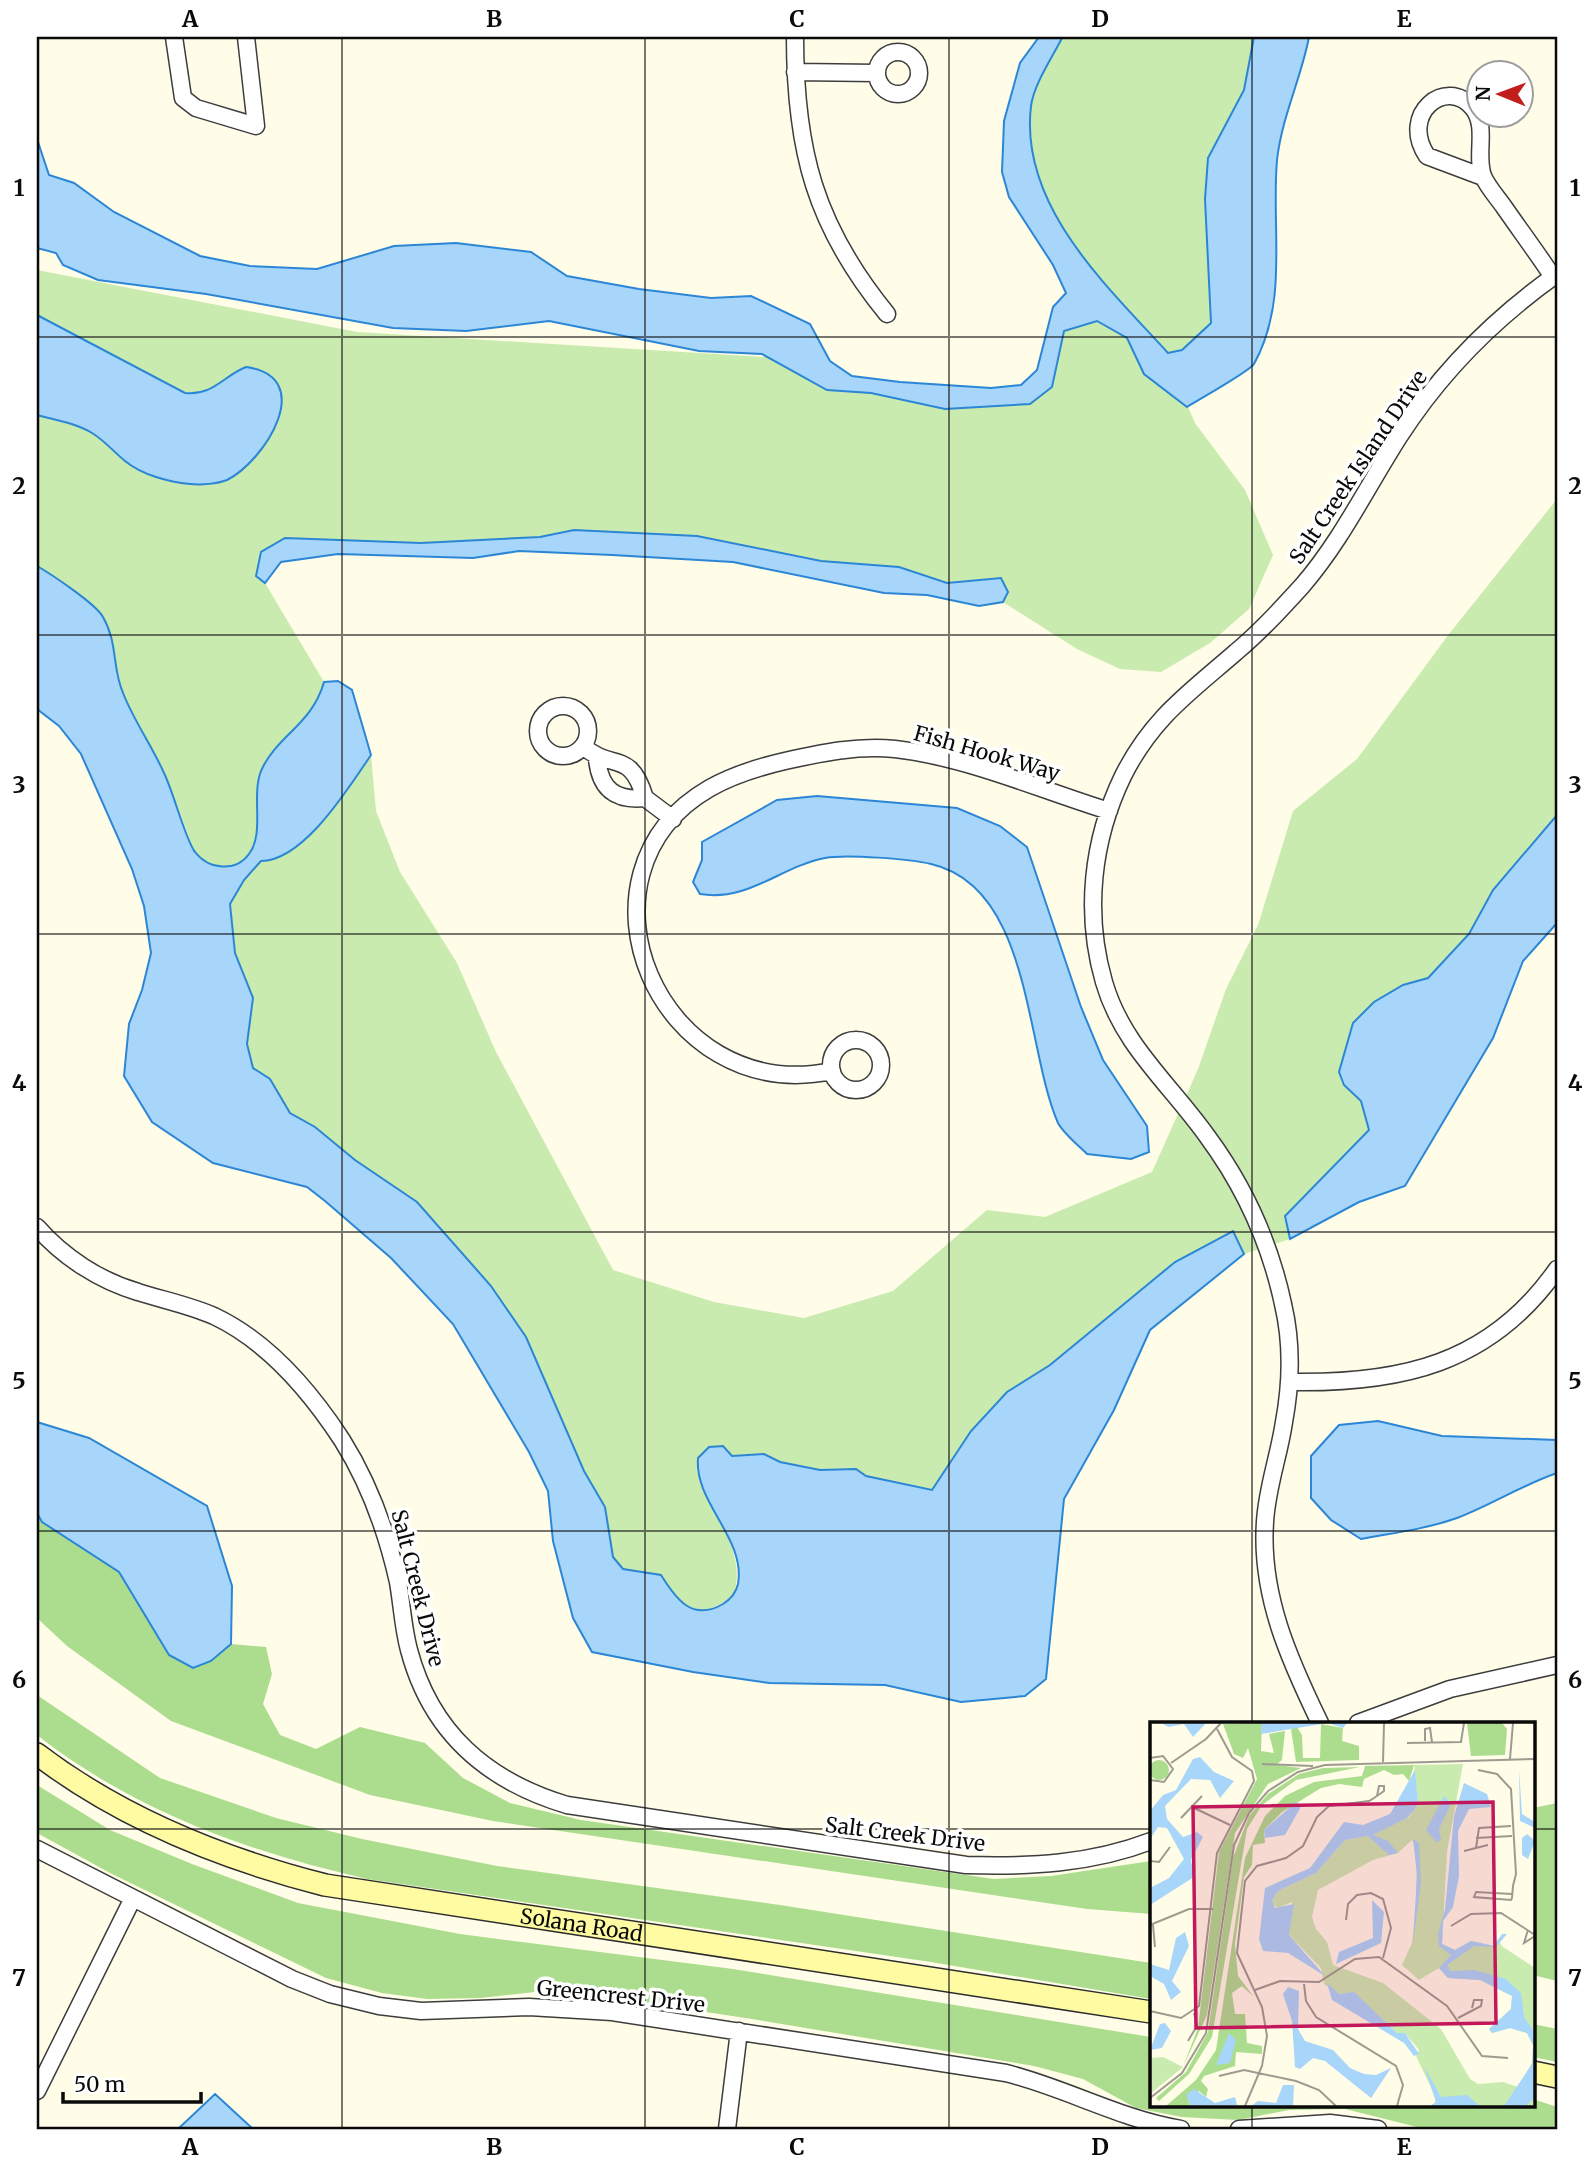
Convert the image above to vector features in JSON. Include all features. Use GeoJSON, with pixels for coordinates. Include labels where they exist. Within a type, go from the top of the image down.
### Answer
{"type":"FeatureCollection","features":[{"type":"Feature","properties":{"kind":"street"},"geometry":{"type":"LineString","coordinates":[[174,37],[183,99],[196,108],[256,126],[246,37]]}},
{"type":"Feature","properties":{"kind":"street"},"geometry":{"type":"LineString","coordinates":[[795,37],[795,72],[808,170],[823,214],[844,256],[887,314]]}},
{"type":"Feature","properties":{"kind":"street"},"geometry":{"type":"LineString","coordinates":[[795,72],[877,73]]}},
{"type":"Feature","properties":{"kind":"street"},"geometry":{"type":"LineString","coordinates":[[1483,177],[1427,156],[1417,134],[1417,124],[1428,104],[1443,97],[1454,97],[1471,106],[1480,126],[1483,177],[1555,275]]}},
{"type":"Feature","properties":{"kind":"street","name":"Salt Creek Island Drive"},"geometry":{"type":"LineString","coordinates":[[1320,1722],[1276,1624],[1265,1558],[1269,1486],[1284,1423],[1289,1382],[1285,1311],[1266,1244],[1249,1205],[1205,1133],[1132,1043],[1114,1010],[1104,982],[1093,911],[1093,874],[1109,811],[1127,769],[1157,721],[1246,644],[1288,602],[1338,537],[1399,436],[1431,392],[1492,325],[1555,275]]}},
{"type":"Feature","properties":{"kind":"street"},"geometry":{"type":"LineString","coordinates":[[583,746],[597,759],[600,777],[612,794],[625,798],[645,798],[673,819]]}},
{"type":"Feature","properties":{"kind":"street","name":"Fish Hook Way"},"geometry":{"type":"LineString","coordinates":[[832,1071],[802,1075],[744,1066],[720,1057],[696,1041],[663,1004],[643,956],[638,911],[645,867],[655,843],[673,819],[709,788],[732,777],[815,754],[852,749],[893,749],[934,755],[1109,811]]}},
{"type":"Feature","properties":{"kind":"street"},"geometry":{"type":"LineString","coordinates":[[597,759],[614,760],[628,765],[641,783],[645,798]]}},
{"type":"Feature","properties":{"kind":"street","name":"Salt Creek Drive"},"geometry":{"type":"LineString","coordinates":[[37,1227],[64,1252],[103,1278],[136,1292],[196,1309],[240,1331],[264,1349],[310,1397],[342,1440],[373,1500],[398,1583],[408,1649],[432,1706],[465,1750],[507,1782],[567,1805],[966,1865],[1018,1867],[1059,1864],[1100,1857],[1150,1841]]}},
{"type":"Feature","properties":{"kind":"street"},"geometry":{"type":"LineString","coordinates":[[1289,1382],[1342,1383],[1383,1380],[1450,1359],[1509,1322],[1557,1269]]}},
{"type":"Feature","properties":{"kind":"street"},"geometry":{"type":"LineString","coordinates":[[1361,1722],[1450,1689],[1557,1665]]}},
{"type":"Feature","properties":{"kind":"street","name":"Solana Road"},"geometry":{"type":"LineString","coordinates":[[37,1754],[116,1804],[191,1841],[279,1873],[325,1885],[1150,2012]]}},
{"type":"Feature","properties":{"kind":"street","name":"Greencrest Drive"},"geometry":{"type":"LineString","coordinates":[[37,1849],[292,1979],[330,1994],[379,2006],[421,2011],[529,2007],[584,2009],[739,2031],[1006,2073],[1044,2082],[1139,2121],[1181,2129]]}},
{"type":"Feature","properties":{"kind":"street"},"geometry":{"type":"LineString","coordinates":[[37,2091],[133,1898]]}},
{"type":"Feature","properties":{"kind":"street"},"geometry":{"type":"LineString","coordinates":[[727,2129],[739,2031]]}},
{"type":"Feature","properties":{"kind":"street"},"geometry":{"type":"LineString","coordinates":[[1534,2072],[1557,2077]]}},
{"type":"Feature","properties":{"kind":"street"},"geometry":{"type":"LineString","coordinates":[[1239,2129],[1318,2123],[1378,2129]]}},
{"type":"Feature","properties":{"kind":"green space"},"geometry":{"type":"Polygon","coordinates":[[[1039,37],[1309,37],[1279,144],[1275,290],[1265,340],[1251,368],[1188,407],[1195,423],[1245,490],[1273,555],[1249,609],[1210,643],[1161,672],[1120,669],[1077,649],[1003,602],[979,606],[927,595],[884,593],[733,562],[519,551],[473,558],[338,554],[281,562],[265,583],[324,682],[338,681],[352,690],[371,755],[376,811],[400,872],[457,963],[496,1052],[613,1270],[714,1302],[804,1318],[893,1291],[987,1210],[1045,1217],[1152,1172],[1198,1069],[1226,989],[1258,925],[1293,811],[1357,759],[1449,634],[1557,499],[1557,815],[1493,890],[1469,934],[1428,978],[1403,985],[1344,1085],[1361,1101],[1369,1130],[1285,1216],[1290,1239],[1244,1254],[1233,1232],[1175,1262],[1050,1365],[1007,1392],[971,1431],[932,1490],[866,1476],[856,1469],[820,1470],[780,1462],[764,1454],[732,1456],[697,1469],[700,1482],[729,1539],[737,1569],[732,1599],[702,1612],[680,1602],[648,1572],[623,1569],[613,1557],[605,1507],[584,1471],[526,1337],[491,1286],[417,1202],[355,1160],[315,1127],[290,1113],[270,1079],[253,1068],[247,1044],[253,998],[235,953],[230,903],[195,853],[165,774],[122,693],[118,671],[75,594],[37,566],[37,270],[357,332],[830,361],[853,376],[900,382],[991,388],[1021,385],[1037,370],[1053,307],[1066,293],[1053,265],[1009,197],[1002,172],[1004,121],[1020,63],[1039,37]]]}},
{"type":"Feature","properties":{"kind":"green space"},"geometry":{"type":"Polygon","coordinates":[[[37,1513],[42,1522],[119,1572],[169,1655],[211,1661],[231,1644],[266,1647],[272,1674],[263,1704],[280,1735],[316,1749],[360,1727],[425,1743],[463,1778],[510,1803],[581,1820],[994,1879],[1051,1876],[1150,1861],[1150,1914],[1087,1909],[493,1821],[370,1795],[171,1721],[67,1646],[37,1618],[37,1513]]]}},
{"type":"Feature","properties":{"kind":"green space"},"geometry":{"type":"Polygon","coordinates":[[[37,1695],[160,1778],[276,1818],[362,1839],[497,1866],[780,1905],[1150,1963],[1150,1999],[931,1962],[367,1879],[279,1856],[194,1825],[113,1786],[37,1735],[37,1695]]]}},
{"type":"Feature","properties":{"kind":"green space"},"geometry":{"type":"Polygon","coordinates":[[[37,1785],[110,1830],[298,1903],[460,1934],[733,1969],[1150,2037],[1150,2106],[1534,2106],[1534,2099],[1557,2107],[1557,2129],[1425,2129],[1345,2109],[1289,2110],[1238,2120],[1182,2117],[1136,2108],[1083,2079],[1034,2066],[752,2019],[600,1996],[544,1991],[480,1998],[427,1999],[382,1993],[326,1978],[112,1874],[37,1833],[37,1785]]]}},
{"type":"Feature","properties":{"kind":"green space"},"geometry":{"type":"Polygon","coordinates":[[[1557,1803],[1557,1981],[1534,1975],[1534,1808],[1557,1803]]]}},
{"type":"Feature","properties":{"kind":"green space"},"geometry":{"type":"Polygon","coordinates":[[[1534,2024],[1557,2029],[1557,2062],[1534,2057],[1534,2024]]]}},
{"type":"Feature","properties":{"kind":"water"},"geometry":{"type":"Polygon","coordinates":[[[1039,37],[1062,38],[1039,80],[1031,106],[1031,143],[1039,177],[1053,210],[1072,242],[1119,300],[1168,353],[1182,350],[1211,323],[1205,199],[1208,158],[1244,90],[1254,37],[1309,37],[1279,144],[1275,290],[1265,340],[1250,368],[1187,407],[1144,374],[1127,338],[1097,321],[1064,331],[1052,387],[1030,404],[945,409],[871,393],[827,390],[762,354],[699,351],[549,321],[466,331],[393,328],[206,294],[98,280],[63,265],[56,253],[37,248],[37,139],[49,175],[74,183],[114,212],[200,256],[250,266],[317,269],[394,246],[456,243],[531,252],[567,276],[711,298],[751,296],[810,324],[830,361],[852,376],[991,388],[1021,385],[1037,370],[1053,307],[1066,293],[1053,265],[1009,197],[1002,172],[1004,121],[1020,63],[1039,37]]]}},
{"type":"Feature","properties":{"kind":"water"},"geometry":{"type":"Polygon","coordinates":[[[37,315],[185,393],[211,388],[246,367],[267,374],[279,386],[282,402],[278,420],[269,439],[242,470],[227,480],[209,484],[165,480],[132,466],[101,439],[86,430],[37,415],[37,315]]]}},
{"type":"Feature","properties":{"kind":"water"},"geometry":{"type":"Polygon","coordinates":[[[574,530],[697,536],[821,561],[899,567],[947,583],[1001,578],[1008,592],[1003,602],[979,606],[927,595],[884,593],[733,562],[519,551],[473,558],[338,554],[281,562],[265,583],[256,576],[261,552],[285,538],[421,543],[540,537],[574,530]]]}},
{"type":"Feature","properties":{"kind":"water"},"geometry":{"type":"Polygon","coordinates":[[[37,566],[83,597],[103,617],[111,636],[123,693],[164,773],[191,846],[201,858],[215,865],[237,864],[249,854],[256,836],[257,792],[261,771],[275,748],[311,709],[324,682],[338,681],[352,690],[371,755],[338,803],[309,836],[277,858],[261,861],[244,880],[230,904],[235,953],[253,998],[247,1044],[253,1068],[270,1079],[290,1113],[315,1127],[355,1160],[417,1202],[491,1286],[526,1337],[584,1471],[605,1507],[613,1557],[623,1569],[661,1575],[686,1605],[694,1609],[712,1609],[731,1598],[738,1584],[735,1551],[711,1506],[699,1474],[698,1458],[709,1447],[723,1446],[732,1456],[764,1454],[780,1462],[820,1470],[856,1469],[866,1476],[932,1490],[971,1431],[1007,1392],[1050,1365],[1175,1262],[1233,1231],[1244,1254],[1150,1330],[1114,1410],[1064,1499],[1046,1679],[1025,1696],[961,1702],[885,1685],[769,1683],[693,1672],[592,1652],[573,1618],[553,1541],[548,1491],[529,1452],[453,1324],[391,1258],[307,1187],[213,1163],[152,1122],[124,1076],[129,1024],[142,990],[151,953],[144,906],[132,869],[81,754],[59,726],[37,709],[37,566]]]}},
{"type":"Feature","properties":{"kind":"water"},"geometry":{"type":"Polygon","coordinates":[[[817,796],[957,808],[1000,826],[1027,847],[1081,1007],[1103,1060],[1147,1126],[1149,1152],[1131,1159],[1087,1154],[1058,1123],[1047,1091],[1020,974],[1007,936],[989,904],[964,879],[921,862],[835,857],[809,862],[733,893],[700,894],[693,882],[702,860],[702,842],[777,800],[817,796]]]}},
{"type":"Feature","properties":{"kind":"water"},"geometry":{"type":"Polygon","coordinates":[[[1557,815],[1557,923],[1523,961],[1493,1038],[1405,1186],[1359,1202],[1290,1239],[1285,1216],[1369,1130],[1361,1101],[1344,1085],[1339,1072],[1353,1023],[1374,1002],[1403,985],[1428,978],[1469,934],[1493,890],[1557,815]]]}},
{"type":"Feature","properties":{"kind":"water"},"geometry":{"type":"Polygon","coordinates":[[[1378,1421],[1442,1436],[1557,1440],[1557,1473],[1457,1518],[1361,1539],[1331,1520],[1311,1498],[1311,1456],[1339,1425],[1378,1421]]]}},
{"type":"Feature","properties":{"kind":"water"},"geometry":{"type":"Polygon","coordinates":[[[37,1422],[89,1438],[207,1506],[232,1586],[231,1644],[211,1661],[193,1668],[169,1655],[119,1572],[42,1522],[37,1513],[37,1422]]]}},
{"type":"Feature","properties":{"kind":"water"},"geometry":{"type":"Polygon","coordinates":[[[215,2094],[253,2129],[178,2129],[215,2094]]]}}]}
